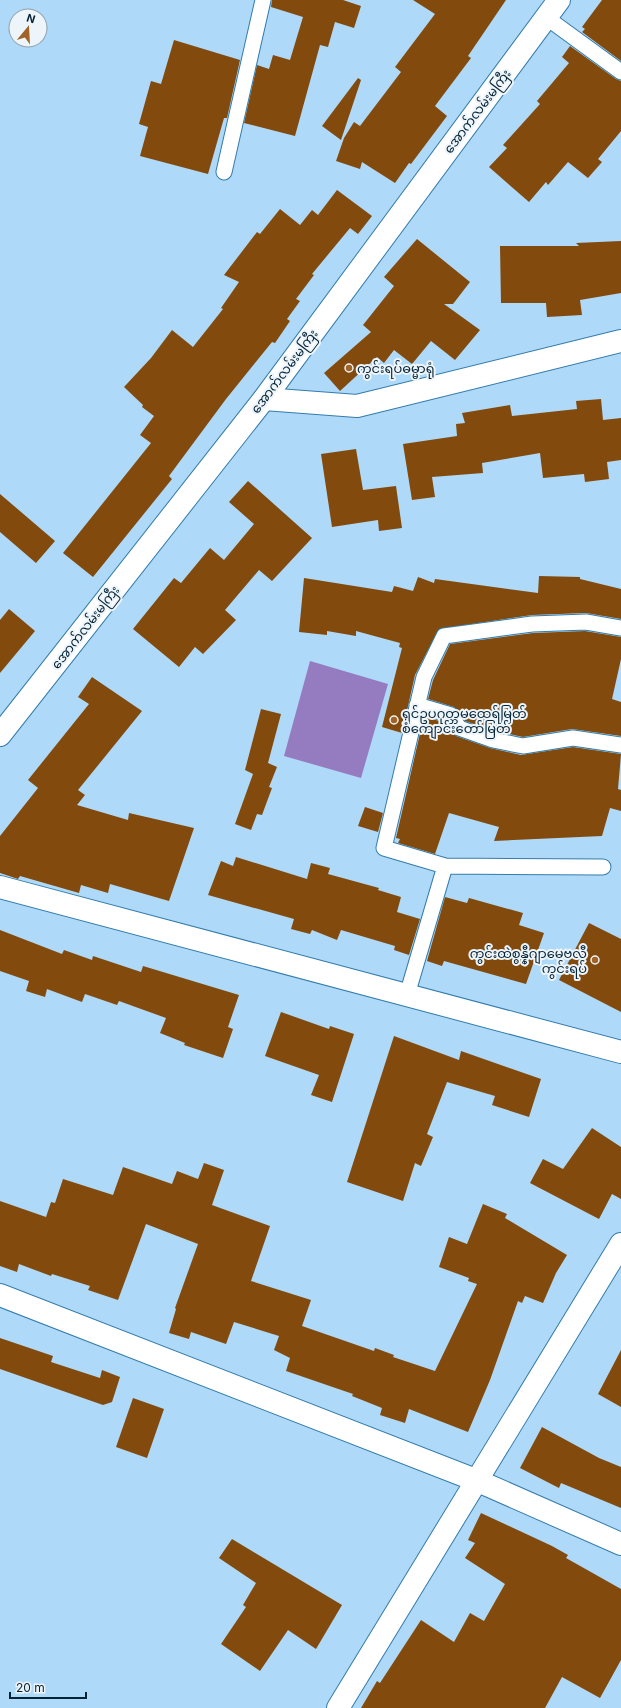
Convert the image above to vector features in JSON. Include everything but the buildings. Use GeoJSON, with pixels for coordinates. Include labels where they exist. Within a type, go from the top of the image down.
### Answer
{"type":"FeatureCollection","features":[{"type":"Feature","properties":{"kind":"main road","name":"အောက်လမ်းမကြီး"},"geometry":{"type":"LineString","coordinates":[[0,735],[264,399],[559,0]]}},
{"type":"Feature","properties":{"kind":"main road"},"geometry":{"type":"LineString","coordinates":[[264,399],[357,406],[621,340]]}},
{"type":"Feature","properties":{"kind":"main road"},"geometry":{"type":"LineString","coordinates":[[0,887],[621,1052]]}},
{"type":"Feature","properties":{"kind":"main road"},"geometry":{"type":"LineString","coordinates":[[338,1708],[478,1481],[621,1244]]}},
{"type":"Feature","properties":{"kind":"main road"},"geometry":{"type":"LineString","coordinates":[[0,1295],[478,1481],[621,1544]]}},
{"type":"Feature","properties":{"kind":"lane"},"geometry":{"type":"LineString","coordinates":[[224,172],[263,0]]}},
{"type":"Feature","properties":{"kind":"lane"},"geometry":{"type":"LineString","coordinates":[[546,18],[621,72]]}},
{"type":"Feature","properties":{"kind":"lane"},"geometry":{"type":"LineString","coordinates":[[603,867],[445,866],[384,848],[424,677],[444,636],[532,624],[586,622],[621,628]]}},
{"type":"Feature","properties":{"kind":"lane"},"geometry":{"type":"LineString","coordinates":[[417,705],[451,715],[459,728],[493,740],[523,746],[573,738],[621,744]]}},
{"type":"Feature","properties":{"kind":"lane"},"geometry":{"type":"LineString","coordinates":[[406,995],[445,866]]}},
{"type":"Feature","properties":{"kind":"shaded area"},"geometry":{"type":"Polygon","coordinates":[[[310,661],[388,684],[361,778],[284,756],[310,661]]]}},
{"type":"Feature","properties":{"kind":"place","name":"ကွင်းရပ်ဓမ္မာရုံ"},"geometry":{"type":"Point","coordinates":[349,368]}},
{"type":"Feature","properties":{"kind":"place","name":"ရှင်ဥပဂုတ္တမထေရ်မြတ် စံကျောင်းတော်မြတ်"},"geometry":{"type":"Point","coordinates":[394,720]}},
{"type":"Feature","properties":{"kind":"place","name":"ကွင်းထဲစွန္နီဂျာမေဗလီ ကွင်းရပ်"},"geometry":{"type":"Point","coordinates":[595,960]}}]}
